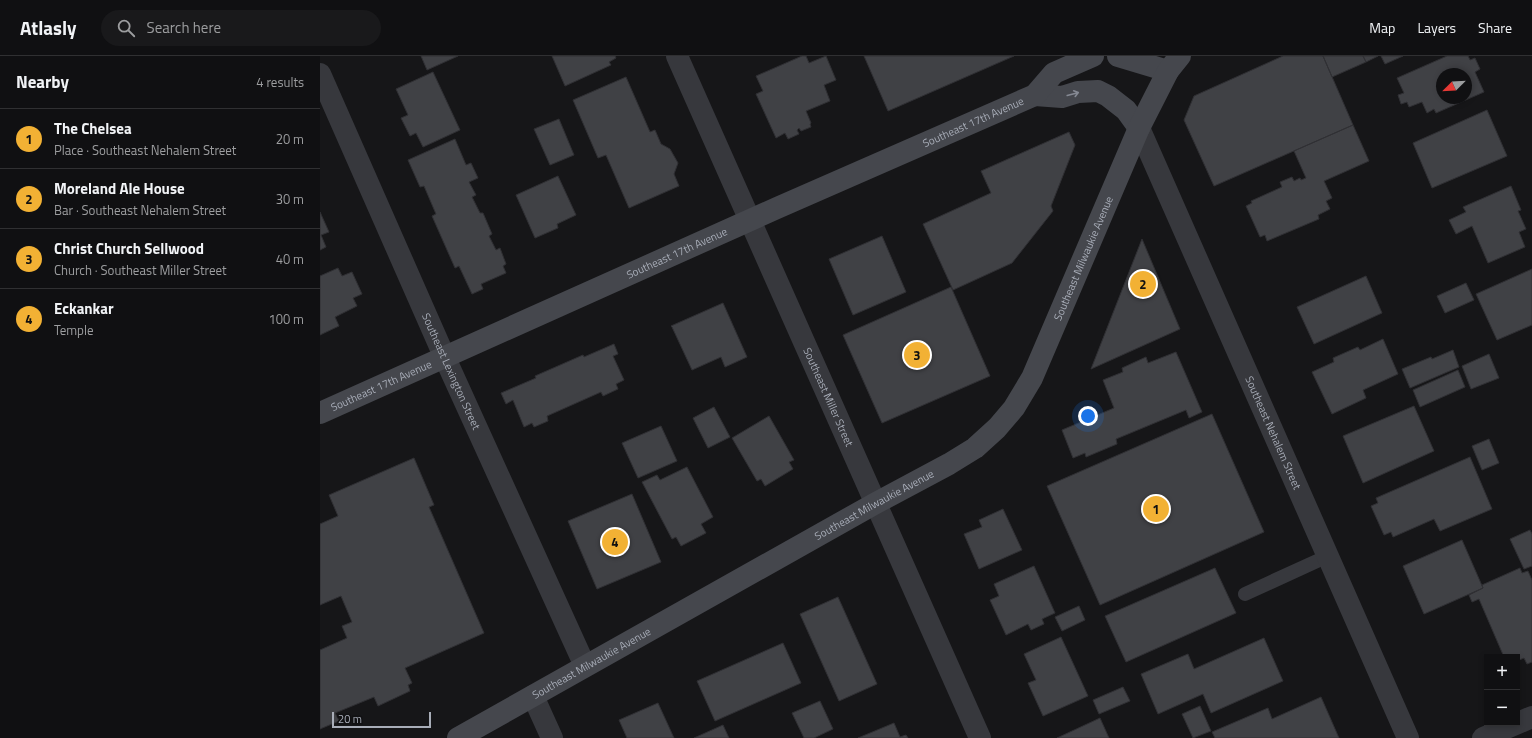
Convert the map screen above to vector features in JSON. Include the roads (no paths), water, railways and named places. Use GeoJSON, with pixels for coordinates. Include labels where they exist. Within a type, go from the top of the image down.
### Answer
{"type":"FeatureCollection","features":[{"type":"Feature","properties":{"kind":"street","name":"Southeast Miller Street"},"geometry":{"type":"LineString","coordinates":[[677,56],[980,738]]}},
{"type":"Feature","properties":{"kind":"street","name":"Southeast 17th Avenue"},"geometry":{"type":"LineString","coordinates":[[320,413],[1034,95],[1054,73],[1093,56]]}},
{"type":"Feature","properties":{"kind":"street"},"geometry":{"type":"LineString","coordinates":[[1118,56],[1174,64],[1139,128]]}},
{"type":"Feature","properties":{"kind":"street","name":"Southeast Lexington Street"},"geometry":{"type":"LineString","coordinates":[[320,74],[445,358],[585,666]]}},
{"type":"Feature","properties":{"kind":"street","name":"Southeast 17th Avenue"},"geometry":{"type":"LineString","coordinates":[[1034,95],[1062,97],[1078,92],[1098,91],[1108,96],[1126,110],[1139,128]]}},
{"type":"Feature","properties":{"kind":"street","name":"Southeast Milwaukie Avenue"},"geometry":{"type":"LineString","coordinates":[[458,738],[876,503],[950,464],[975,448],[1014,408],[1032,378],[1139,128]]}},
{"type":"Feature","properties":{"kind":"street","name":"Southeast Nehalem Street"},"geometry":{"type":"LineString","coordinates":[[1139,128],[1408,738]]}},
{"type":"Feature","properties":{"kind":"street"},"geometry":{"type":"LineString","coordinates":[[533,696],[552,738]]}},
{"type":"Feature","properties":{"kind":"street"},"geometry":{"type":"LineString","coordinates":[[1483,738],[1532,717]]}},
{"type":"Feature","properties":{"kind":"lane"},"geometry":{"type":"LineString","coordinates":[[1245,594],[1328,556]]}},
{"type":"Feature","properties":{"kind":"place","name":"Moreland Ale House"},"geometry":{"type":"Point","coordinates":[1143,284]}},
{"type":"Feature","properties":{"kind":"place","name":"Christ Church Sellwood"},"geometry":{"type":"Point","coordinates":[917,355]}},
{"type":"Feature","properties":{"kind":"place","name":"The Chelsea"},"geometry":{"type":"Point","coordinates":[1156,509]}},
{"type":"Feature","properties":{"kind":"place","name":"Eckankar"},"geometry":{"type":"Point","coordinates":[615,542]}}]}
